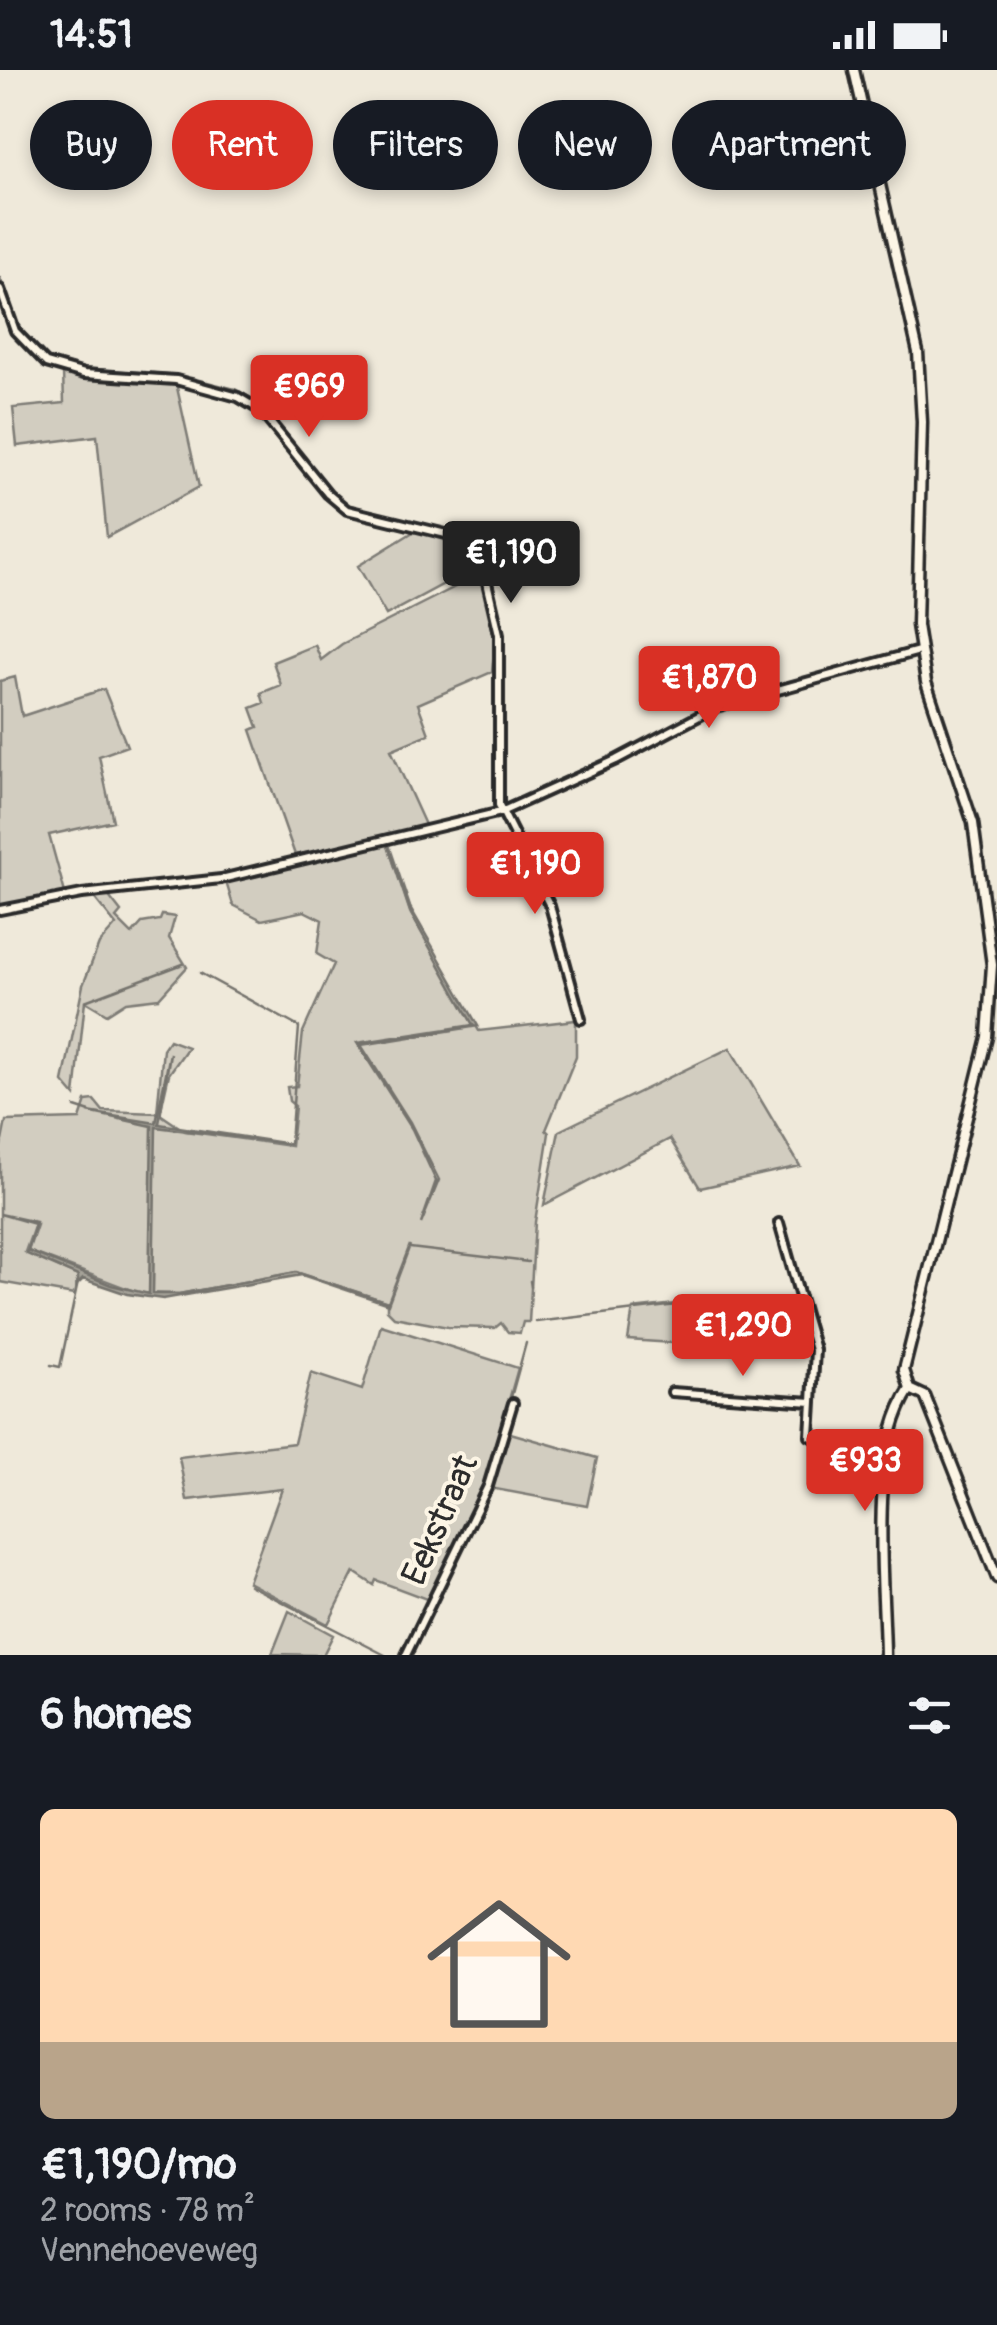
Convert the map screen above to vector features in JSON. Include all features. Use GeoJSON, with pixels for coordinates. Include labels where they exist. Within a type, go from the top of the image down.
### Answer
{"type":"FeatureCollection","features":[{"type":"Feature","properties":{"kind":"street"},"geometry":{"type":"LineString","coordinates":[[854,70],[918,352],[922,422],[919,651],[973,823],[992,986],[988,1037],[904,1370],[910,1389],[925,1396],[997,1578]]}},
{"type":"Feature","properties":{"kind":"street"},"geometry":{"type":"LineString","coordinates":[[0,289],[15,331],[46,363],[84,374],[153,376],[238,396],[260,410],[328,494],[347,510],[446,534],[480,552],[499,634],[496,700],[502,812],[550,906],[580,1019]]}},
{"type":"Feature","properties":{"kind":"street"},"geometry":{"type":"LineString","coordinates":[[0,910],[82,894],[220,879],[502,812],[616,760],[716,707],[919,651]]}},
{"type":"Feature","properties":{"kind":"street"},"geometry":{"type":"LineString","coordinates":[[779,1224],[816,1350],[813,1440],[887,1444]]}},
{"type":"Feature","properties":{"kind":"street"},"geometry":{"type":"LineString","coordinates":[[885,1655],[887,1444],[894,1416],[910,1389]]}},
{"type":"Feature","properties":{"kind":"street"},"geometry":{"type":"LineString","coordinates":[[672,1392],[812,1402]]}},
{"type":"Feature","properties":{"kind":"street","name":"Eekstraat"},"geometry":{"type":"LineString","coordinates":[[406,1655],[488,1486],[512,1403]]}},
{"type":"Feature","properties":{"kind":"shaded area"},"geometry":{"type":"Polygon","coordinates":[[[63,372],[176,383],[199,487],[107,537],[97,436],[17,446],[13,408],[64,403],[63,372]]]}},
{"type":"Feature","properties":{"kind":"shaded area"},"geometry":{"type":"Polygon","coordinates":[[[418,529],[466,544],[480,560],[477,566],[386,615],[358,566],[418,529]]]}},
{"type":"Feature","properties":{"kind":"shaded area"},"geometry":{"type":"Polygon","coordinates":[[[483,573],[496,627],[492,672],[418,704],[429,734],[391,750],[426,827],[295,855],[251,730],[258,727],[251,708],[264,703],[261,693],[281,685],[273,662],[315,645],[321,660],[342,644],[483,573]]]}},
{"type":"Feature","properties":{"kind":"shaded area"},"geometry":{"type":"Polygon","coordinates":[[[15,677],[22,716],[104,689],[127,746],[99,756],[113,821],[49,835],[65,893],[0,905],[0,681],[15,677]]]}},
{"type":"Feature","properties":{"kind":"shaded area"},"geometry":{"type":"Polygon","coordinates":[[[394,840],[389,845],[410,907],[478,1026],[361,1045],[410,1122],[439,1180],[421,1224],[436,1181],[412,1129],[357,1043],[473,1025],[410,912],[387,843],[394,840]]]}},
{"type":"Feature","properties":{"kind":"shaded area"},"geometry":{"type":"Polygon","coordinates":[[[387,842],[411,914],[479,1031],[576,1020],[576,1056],[546,1130],[549,1133],[535,1222],[529,1322],[523,1322],[520,1333],[508,1332],[501,1323],[495,1328],[448,1327],[394,1317],[387,1310],[387,1302],[296,1272],[179,1294],[139,1293],[28,1251],[35,1224],[25,1252],[78,1276],[74,1295],[0,1282],[0,1151],[6,1121],[80,1119],[86,1101],[94,1100],[103,1111],[157,1113],[163,1049],[169,1040],[188,1047],[169,1074],[160,1114],[185,1131],[291,1146],[295,1106],[289,1101],[287,1087],[297,1086],[303,1032],[334,964],[317,954],[322,920],[304,911],[262,920],[233,905],[226,882],[387,842]]]}},
{"type":"Feature","properties":{"kind":"shaded area"},"geometry":{"type":"Polygon","coordinates":[[[107,894],[121,912],[116,918],[132,934],[142,923],[160,920],[162,915],[175,917],[169,938],[187,967],[159,998],[126,1002],[107,1014],[85,1001],[75,1096],[63,1082],[83,985],[99,944],[116,925],[92,895],[107,894]]]}},
{"type":"Feature","properties":{"kind":"shaded area"},"geometry":{"type":"Polygon","coordinates":[[[730,1048],[800,1166],[700,1188],[670,1139],[544,1205],[559,1131],[730,1048]]]}},
{"type":"Feature","properties":{"kind":"shaded area"},"geometry":{"type":"Polygon","coordinates":[[[170,1053],[159,1124],[290,1144],[156,1127],[153,1294],[179,1294],[296,1272],[388,1302],[410,1245],[388,1304],[302,1275],[163,1299],[127,1294],[83,1279],[78,1284],[78,1276],[27,1254],[35,1224],[0,1214],[36,1222],[28,1251],[111,1285],[149,1294],[152,1126],[88,1112],[156,1123],[170,1053]]]}},
{"type":"Feature","properties":{"kind":"shaded area"},"geometry":{"type":"Polygon","coordinates":[[[710,1300],[763,1327],[766,1349],[628,1340],[633,1309],[710,1300]]]}},
{"type":"Feature","properties":{"kind":"shaded area"},"geometry":{"type":"Polygon","coordinates":[[[381,1325],[518,1368],[485,1485],[429,1600],[376,1580],[374,1585],[354,1572],[328,1624],[248,1582],[282,1489],[187,1500],[179,1457],[294,1443],[311,1373],[362,1390],[381,1325]]]}},
{"type":"Feature","properties":{"kind":"shaded area"},"geometry":{"type":"Polygon","coordinates":[[[507,1432],[597,1458],[587,1506],[490,1488],[507,1432]]]}},
{"type":"Feature","properties":{"kind":"shaded area"},"geometry":{"type":"Polygon","coordinates":[[[289,1611],[333,1635],[323,1655],[272,1654],[289,1611]]]}},
{"type":"Feature","properties":{"kind":"waterway"},"geometry":{"type":"LineString","coordinates":[[0,278],[20,331]]}},
{"type":"Feature","properties":{"kind":"waterway"},"geometry":{"type":"LineString","coordinates":[[42,355],[62,365]]}},
{"type":"Feature","properties":{"kind":"waterway"},"geometry":{"type":"LineString","coordinates":[[75,368],[168,374]]}},
{"type":"Feature","properties":{"kind":"waterway"},"geometry":{"type":"LineString","coordinates":[[191,378],[235,389],[255,400],[335,497]]}},
{"type":"Feature","properties":{"kind":"waterway"},"geometry":{"type":"LineString","coordinates":[[161,382],[178,384]]}},
{"type":"Feature","properties":{"kind":"waterway"},"geometry":{"type":"LineString","coordinates":[[346,504],[364,509]]}},
{"type":"Feature","properties":{"kind":"waterway"},"geometry":{"type":"LineString","coordinates":[[494,743],[496,638]]}},
{"type":"Feature","properties":{"kind":"waterway"},"geometry":{"type":"LineString","coordinates":[[494,749],[495,768]]}},
{"type":"Feature","properties":{"kind":"waterway"},"geometry":{"type":"LineString","coordinates":[[501,817],[510,833]]}},
{"type":"Feature","properties":{"kind":"waterway"},"geometry":{"type":"LineString","coordinates":[[85,1001],[183,964]]}},
{"type":"Feature","properties":{"kind":"waterway"},"geometry":{"type":"LineString","coordinates":[[200,973],[299,1027],[290,1143]]}},
{"type":"Feature","properties":{"kind":"waterway"},"geometry":{"type":"LineString","coordinates":[[75,1107],[90,1112]]}},
{"type":"Feature","properties":{"kind":"waterway"},"geometry":{"type":"LineString","coordinates":[[410,1248],[528,1262]]}},
{"type":"Feature","properties":{"kind":"waterway"},"geometry":{"type":"LineString","coordinates":[[530,1281],[531,1287]]}},
{"type":"Feature","properties":{"kind":"waterway"},"geometry":{"type":"LineString","coordinates":[[51,1365],[60,1367],[78,1282]]}},
{"type":"Feature","properties":{"kind":"waterway"},"geometry":{"type":"LineString","coordinates":[[536,1322],[710,1301],[761,1327]]}},
{"type":"Feature","properties":{"kind":"waterway"},"geometry":{"type":"LineString","coordinates":[[510,1401],[526,1343]]}},
{"type":"Feature","properties":{"kind":"waterway"},"geometry":{"type":"LineString","coordinates":[[429,1600],[438,1581]]}},
{"type":"Feature","properties":{"kind":"waterway"},"geometry":{"type":"LineString","coordinates":[[249,1585],[385,1655]]}}]}
